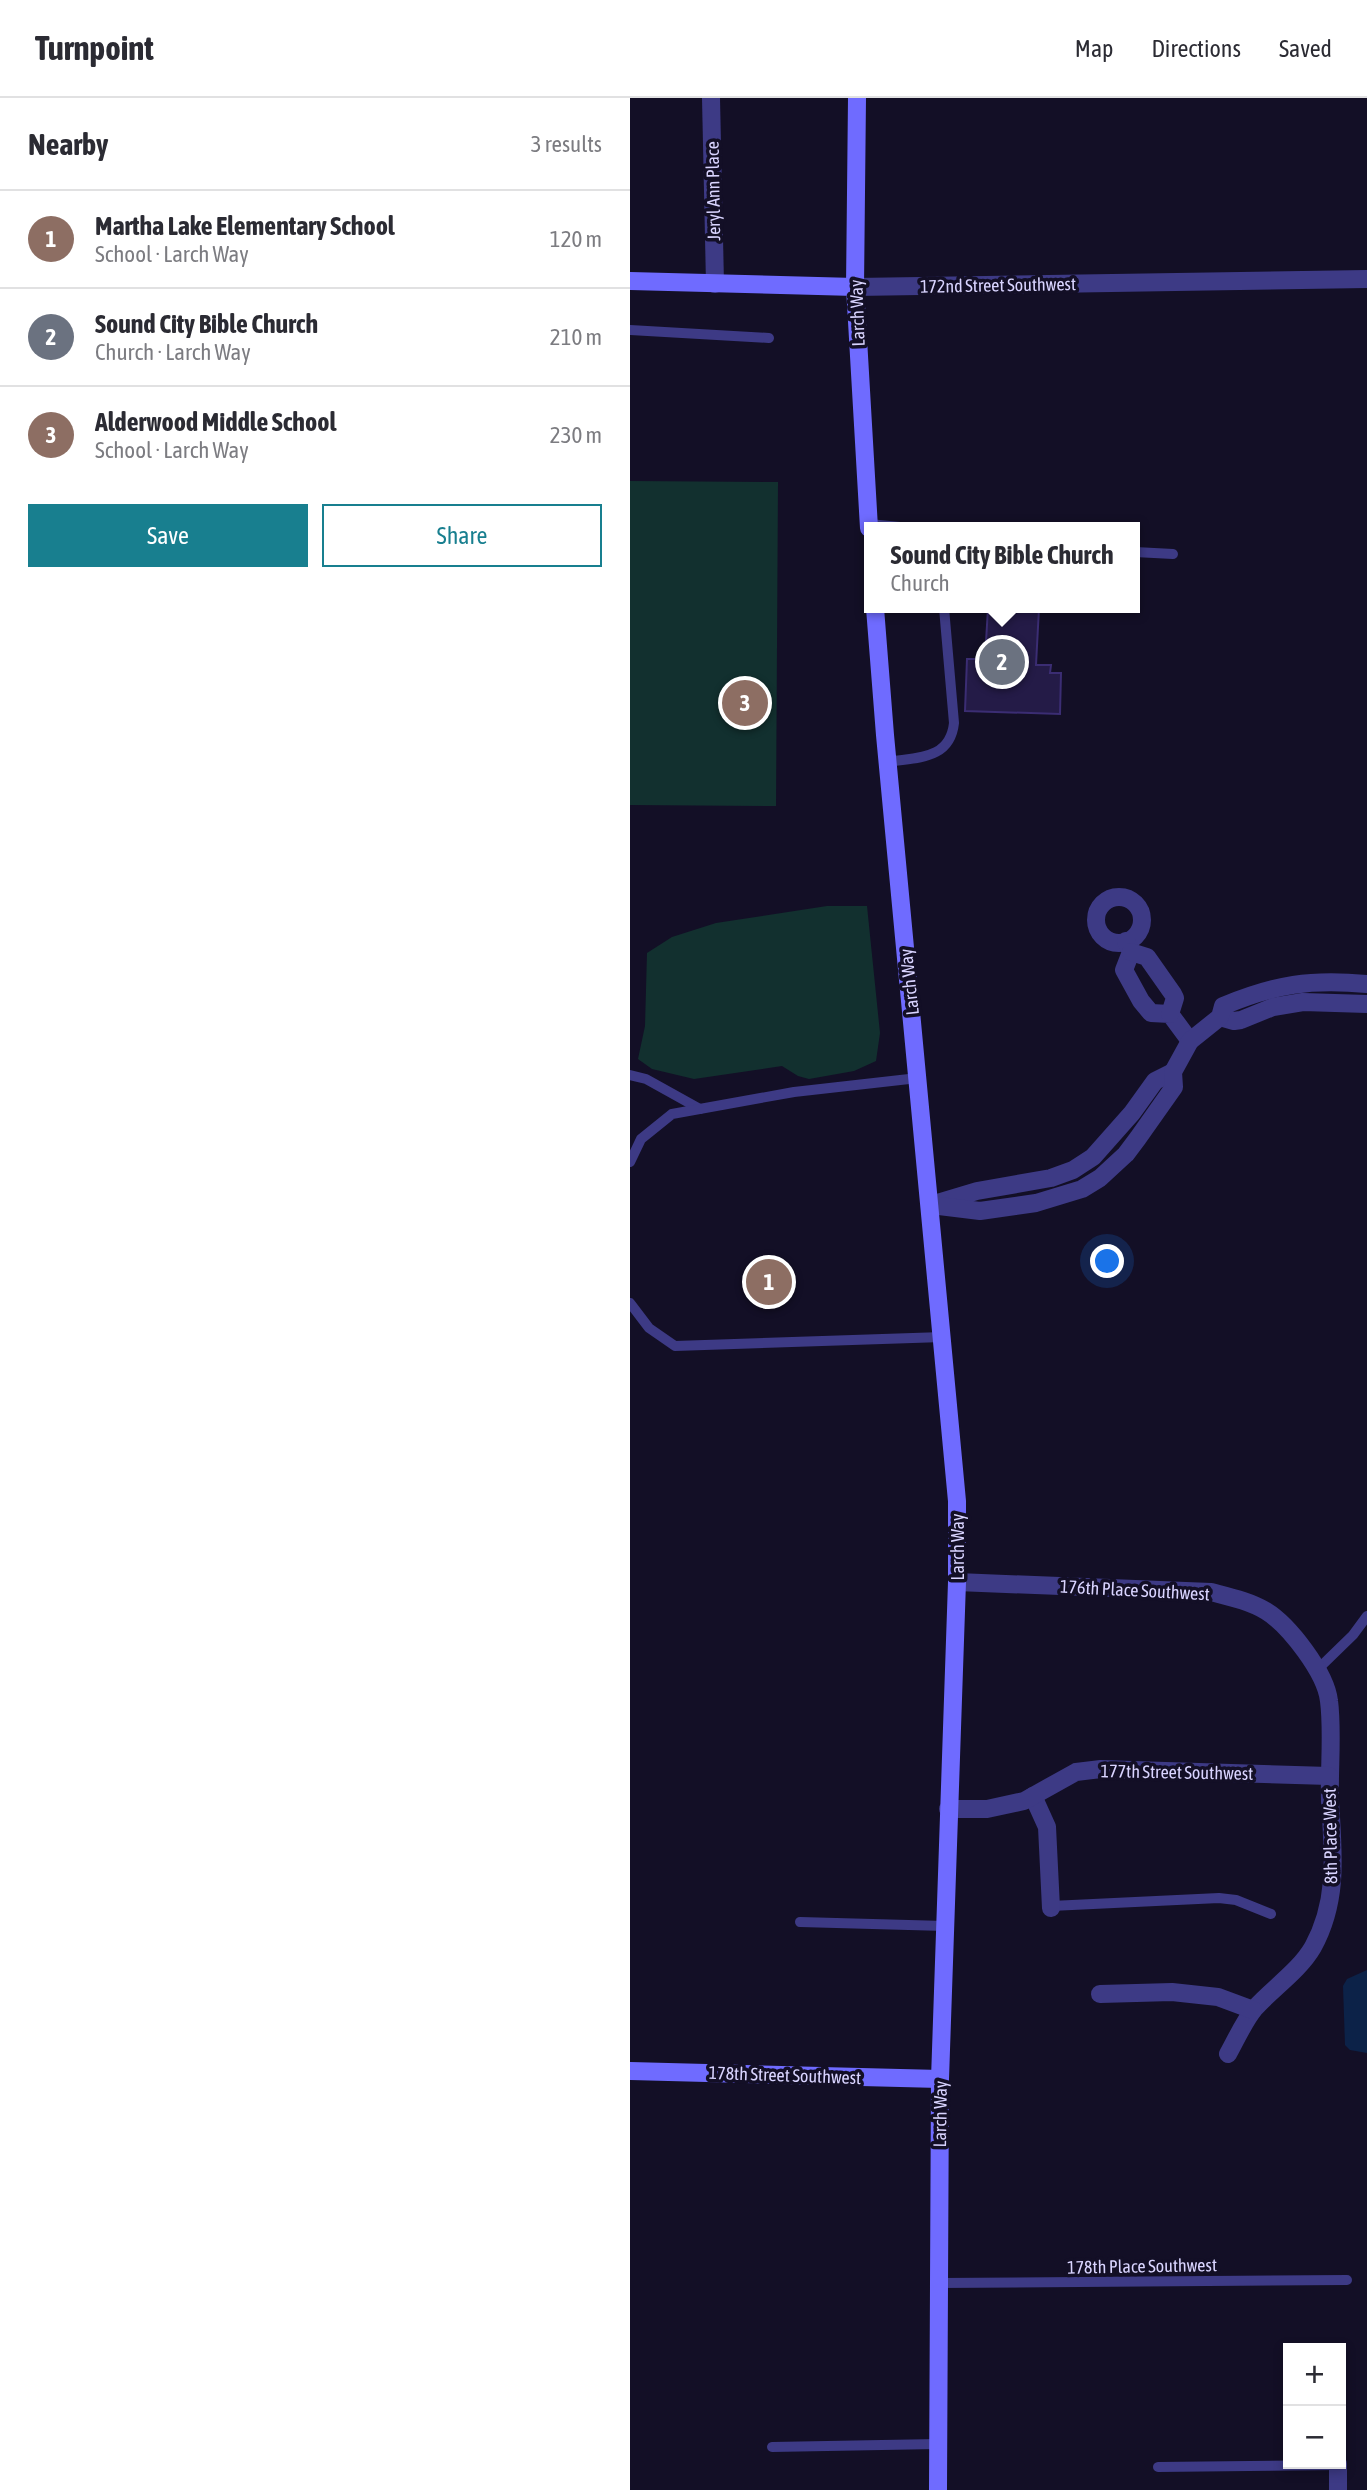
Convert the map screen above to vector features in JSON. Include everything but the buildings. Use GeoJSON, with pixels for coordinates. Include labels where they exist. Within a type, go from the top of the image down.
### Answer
{"type":"FeatureCollection","features":[{"type":"Feature","properties":{"kind":"main road","name":"Larch Way"},"geometry":{"type":"LineString","coordinates":[[857,98],[855,287],[869,522]]}},
{"type":"Feature","properties":{"kind":"main road","name":"172nd Street Southwest"},"geometry":{"type":"LineString","coordinates":[[630,281],[855,287]]}},
{"type":"Feature","properties":{"kind":"main road","name":"Larch Way"},"geometry":{"type":"LineString","coordinates":[[875,613],[957,1501],[957,1582],[940,2080],[937,2490]]}},
{"type":"Feature","properties":{"kind":"main road","name":"178th Street Southwest"},"geometry":{"type":"LineString","coordinates":[[630,2071],[940,2080]]}},
{"type":"Feature","properties":{"kind":"street","name":"Jeryl Ann Place"},"geometry":{"type":"LineString","coordinates":[[712,98],[715,284]]}},
{"type":"Feature","properties":{"kind":"street","name":"172nd Street Southwest"},"geometry":{"type":"LineString","coordinates":[[855,287],[1367,279]]}},
{"type":"Feature","properties":{"kind":"street"},"geometry":{"type":"LineString","coordinates":[[1129,947],[1147,957],[1173,994],[1175,998],[1170,1014],[1151,1013],[1142,1001],[1124,970],[1129,947]]}},
{"type":"Feature","properties":{"kind":"street"},"geometry":{"type":"LineString","coordinates":[[931,1205],[977,1191],[1051,1178],[1073,1170],[1093,1157],[1132,1113],[1155,1081],[1173,1072],[1190,1041],[1220,1017],[1223,1006],[1261,990],[1302,982],[1367,984]]}},
{"type":"Feature","properties":{"kind":"street"},"geometry":{"type":"LineString","coordinates":[[1220,1017],[1234,1021],[1273,1007],[1303,1002],[1367,1004]]}},
{"type":"Feature","properties":{"kind":"street"},"geometry":{"type":"LineString","coordinates":[[1170,1014],[1190,1041]]}},
{"type":"Feature","properties":{"kind":"street","name":"176th Place Southwest"},"geometry":{"type":"LineString","coordinates":[[957,1582],[1211,1592],[1268,1612],[1298,1642]]}},
{"type":"Feature","properties":{"kind":"street","name":"8th Place West"},"geometry":{"type":"LineString","coordinates":[[1228,2054],[1253,2010],[1312,1948],[1327,1911],[1334,1879],[1329,1776],[1329,1699],[1317,1670],[1298,1642]]}},
{"type":"Feature","properties":{"kind":"street","name":"177th Street Southwest"},"geometry":{"type":"LineString","coordinates":[[948,1808],[988,1809],[1024,1801],[1076,1772],[1101,1769],[1329,1776]]}},
{"type":"Feature","properties":{"kind":"street"},"geometry":{"type":"LineString","coordinates":[[1033,1796],[1047,1826],[1051,1907]]}},
{"type":"Feature","properties":{"kind":"street"},"geometry":{"type":"LineString","coordinates":[[1100,1994],[1172,1992],[1218,1997],[1253,2010]]}},
{"type":"Feature","properties":{"kind":"street"},"geometry":{"type":"LineString","coordinates":[[1338,2469],[1338,2490]]}},
{"type":"Feature","properties":{"kind":"lane"},"geometry":{"type":"LineString","coordinates":[[630,330],[769,338]]}},
{"type":"Feature","properties":{"kind":"lane"},"geometry":{"type":"LineString","coordinates":[[1140,552],[1173,554]]}},
{"type":"Feature","properties":{"kind":"lane"},"geometry":{"type":"LineString","coordinates":[[888,762],[930,754],[945,748],[953,738],[944,613]]}},
{"type":"Feature","properties":{"kind":"lane"},"geometry":{"type":"LineString","coordinates":[[630,1075],[646,1079],[700,1109]]}},
{"type":"Feature","properties":{"kind":"lane"},"geometry":{"type":"LineString","coordinates":[[630,1162],[641,1139],[672,1114],[794,1092],[918,1078]]}},
{"type":"Feature","properties":{"kind":"lane"},"geometry":{"type":"LineString","coordinates":[[630,1303],[649,1328],[675,1346],[943,1337]]}},
{"type":"Feature","properties":{"kind":"lane"},"geometry":{"type":"LineString","coordinates":[[1317,1670],[1353,1635],[1367,1616]]}},
{"type":"Feature","properties":{"kind":"lane"},"geometry":{"type":"LineString","coordinates":[[1051,1907],[1219,1898],[1236,1900],[1271,1914]]}},
{"type":"Feature","properties":{"kind":"lane"},"geometry":{"type":"LineString","coordinates":[[800,1922],[945,1926]]}},
{"type":"Feature","properties":{"kind":"lane","name":"178th Place Southwest"},"geometry":{"type":"LineString","coordinates":[[937,2283],[1347,2280]]}},
{"type":"Feature","properties":{"kind":"lane"},"geometry":{"type":"LineString","coordinates":[[772,2447],[937,2444]]}},
{"type":"Feature","properties":{"kind":"lane"},"geometry":{"type":"LineString","coordinates":[[1158,2467],[1283,2465]]}},
{"type":"Feature","properties":{"kind":"green space"},"geometry":{"type":"Polygon","coordinates":[[[630,481],[778,482],[776,806],[630,805],[630,481]]]}},
{"type":"Feature","properties":{"kind":"green space"},"geometry":{"type":"Polygon","coordinates":[[[827,906],[867,906],[880,1033],[876,1061],[854,1071],[809,1079],[782,1066],[694,1079],[652,1069],[638,1059],[645,1026],[647,953],[672,937],[716,923],[827,906]]]}},
{"type":"Feature","properties":{"kind":"water"},"geometry":{"type":"Polygon","coordinates":[[[1367,1970],[1367,2053],[1350,2050],[1345,2045],[1343,1986],[1347,1979],[1367,1970]]]}},
{"type":"Feature","properties":{"kind":"place","name":"Sound City Bible Church"},"geometry":{"type":"Point","coordinates":[1002,662]}},
{"type":"Feature","properties":{"kind":"place","name":"Alderwood Middle School"},"geometry":{"type":"Point","coordinates":[745,703]}},
{"type":"Feature","properties":{"kind":"place","name":"Martha Lake Elementary School"},"geometry":{"type":"Point","coordinates":[769,1282]}}]}
